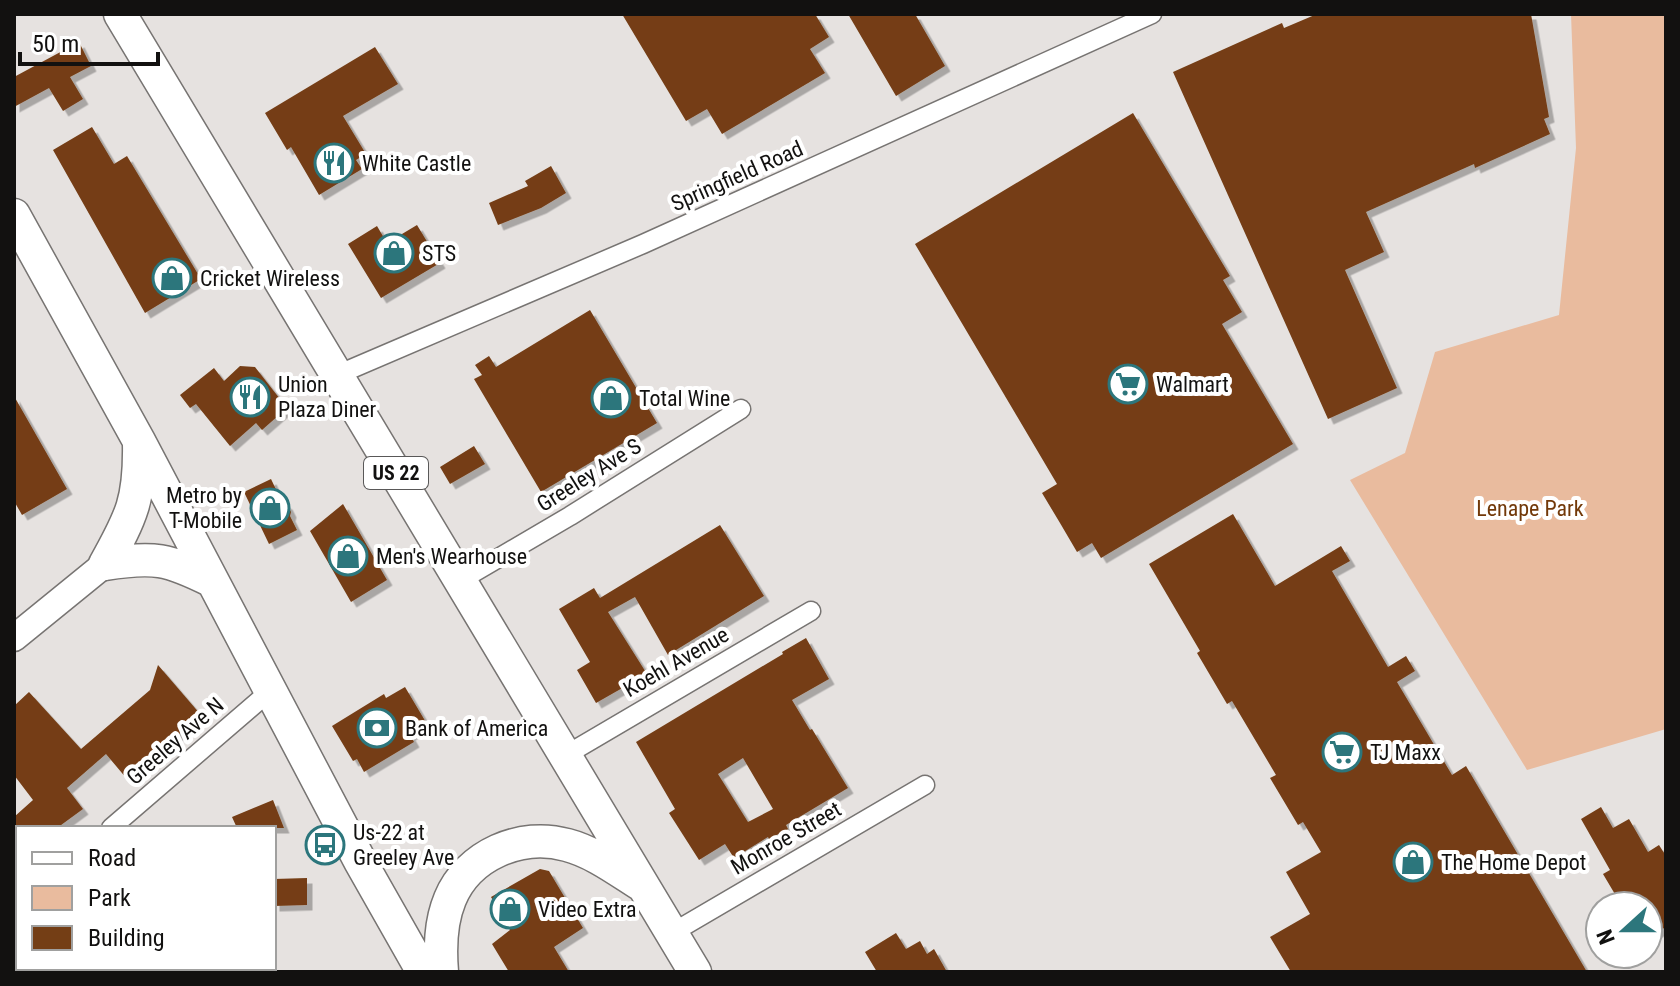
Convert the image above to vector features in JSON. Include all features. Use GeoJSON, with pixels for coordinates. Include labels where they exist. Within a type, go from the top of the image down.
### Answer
{"type":"FeatureCollection","features":[{"type":"Feature","properties":{"kind":"highway","name":"US 22"},"geometry":{"type":"LineString","coordinates":[[120,14],[695,972]]}},
{"type":"Feature","properties":{"kind":"highway"},"geometry":{"type":"LineString","coordinates":[[14,215],[139,441],[360,861],[423,972]]}},
{"type":"Feature","properties":{"kind":"highway"},"geometry":{"type":"LineString","coordinates":[[105,564],[134,507],[139,481],[139,441]]}},
{"type":"Feature","properties":{"kind":"highway"},"geometry":{"type":"LineString","coordinates":[[105,564],[133,559],[166,561],[212,581]]}},
{"type":"Feature","properties":{"kind":"highway"},"geometry":{"type":"LineString","coordinates":[[442,972],[441,939],[450,898],[473,866],[503,848],[540,841],[566,845],[602,861],[645,887]]}},
{"type":"Feature","properties":{"kind":"street","name":"Springfield Road"},"geometry":{"type":"LineString","coordinates":[[337,375],[643,244],[1152,14]]}},
{"type":"Feature","properties":{"kind":"street","name":"Greeley Ave S"},"geometry":{"type":"LineString","coordinates":[[461,580],[741,409]]}},
{"type":"Feature","properties":{"kind":"street"},"geometry":{"type":"LineString","coordinates":[[14,638],[105,564]]}},
{"type":"Feature","properties":{"kind":"street","name":"Koehl Avenue"},"geometry":{"type":"LineString","coordinates":[[566,755],[811,611]]}},
{"type":"Feature","properties":{"kind":"street","name":"Greeley Ave N"},"geometry":{"type":"LineString","coordinates":[[113,826],[270,691]]}},
{"type":"Feature","properties":{"kind":"street","name":"Monroe Street"},"geometry":{"type":"LineString","coordinates":[[672,933],[925,785]]}},
{"type":"Feature","properties":{"kind":"green space","name":"Lenape Park"},"geometry":{"type":"Polygon","coordinates":[[[1571,14],[1666,14],[1666,729],[1527,770],[1350,480],[1405,453],[1435,352],[1559,315],[1576,148],[1571,14]]]}},
{"type":"Feature","properties":{"kind":"building"},"geometry":{"type":"Polygon","coordinates":[[[622,14],[815,14],[829,37],[810,49],[825,73],[722,134],[707,109],[686,121],[622,14]]]}},
{"type":"Feature","properties":{"kind":"building"},"geometry":{"type":"Polygon","coordinates":[[[848,14],[915,14],[945,66],[896,96],[848,14]]]}},
{"type":"Feature","properties":{"kind":"building"},"geometry":{"type":"Polygon","coordinates":[[[1317,14],[1531,14],[1549,117],[1544,119],[1550,134],[1366,212],[1384,252],[1345,270],[1397,388],[1328,419],[1173,72],[1282,23],[1284,28],[1317,14]]]}},
{"type":"Feature","properties":{"kind":"building"},"geometry":{"type":"Polygon","coordinates":[[[79,42],[91,66],[70,77],[83,99],[63,111],[49,88],[14,107],[14,77],[79,42]]]}},
{"type":"Feature","properties":{"kind":"building"},"geometry":{"type":"Polygon","coordinates":[[[375,47],[398,84],[343,116],[366,154],[356,160],[362,169],[319,195],[291,147],[287,150],[265,113],[375,47]]]}},
{"type":"Feature","properties":{"kind":"building","name":"Walmart"},"geometry":{"type":"Polygon","coordinates":[[[1133,113],[1230,276],[1223,280],[1242,312],[1222,324],[1293,444],[1101,558],[1092,543],[1077,552],[1042,493],[1057,484],[915,244],[1133,113]]]}},
{"type":"Feature","properties":{"kind":"building"},"geometry":{"type":"Polygon","coordinates":[[[92,127],[114,164],[127,156],[201,279],[145,313],[53,150],[92,127]]]}},
{"type":"Feature","properties":{"kind":"building"},"geometry":{"type":"Polygon","coordinates":[[[551,166],[566,193],[541,208],[498,225],[489,203],[528,186],[525,181],[551,166]]]}},
{"type":"Feature","properties":{"kind":"building","name":"STS"},"geometry":{"type":"Polygon","coordinates":[[[417,225],[440,263],[381,298],[348,244],[377,226],[387,243],[417,225]]]}},
{"type":"Feature","properties":{"kind":"building"},"geometry":{"type":"Polygon","coordinates":[[[590,310],[657,423],[541,492],[474,379],[482,375],[475,365],[489,356],[496,367],[590,310]]]}},
{"type":"Feature","properties":{"kind":"building","name":"Union Plaza Diner"},"geometry":{"type":"Polygon","coordinates":[[[240,366],[255,367],[287,408],[262,430],[256,423],[230,446],[196,404],[190,408],[180,395],[214,368],[224,381],[240,366]]]}},
{"type":"Feature","properties":{"kind":"building"},"geometry":{"type":"Polygon","coordinates":[[[14,396],[67,489],[22,515],[14,501],[14,396]]]}},
{"type":"Feature","properties":{"kind":"building"},"geometry":{"type":"Polygon","coordinates":[[[474,446],[485,464],[450,484],[440,467],[474,446]]]}},
{"type":"Feature","properties":{"kind":"building","name":"Metro by T-Mobile"},"geometry":{"type":"Polygon","coordinates":[[[271,479],[282,502],[287,504],[297,530],[269,544],[244,492],[271,479]]]}},
{"type":"Feature","properties":{"kind":"building","name":"Men's Wearhouse"},"geometry":{"type":"Polygon","coordinates":[[[343,504],[387,580],[351,602],[310,531],[343,504]]]}},
{"type":"Feature","properties":{"kind":"building"},"geometry":{"type":"Polygon","coordinates":[[[1233,514],[1275,586],[1341,546],[1350,561],[1332,571],[1388,667],[1406,656],[1415,671],[1397,682],[1452,775],[1466,766],[1587,972],[1291,972],[1270,937],[1310,914],[1286,872],[1321,852],[1303,822],[1298,825],[1270,778],[1276,775],[1232,701],[1227,704],[1149,564],[1233,514]]]}},
{"type":"Feature","properties":{"kind":"building"},"geometry":{"type":"Polygon","coordinates":[[[720,525],[764,596],[668,655],[635,597],[608,612],[647,674],[596,703],[577,670],[590,662],[559,609],[594,588],[600,598],[720,525]]]}},
{"type":"Feature","properties":{"kind":"building"},"geometry":{"type":"Polygon","coordinates":[[[806,638],[829,679],[792,700],[848,788],[786,825],[788,829],[768,837],[734,858],[725,844],[699,860],[669,813],[675,809],[636,742],[806,638]],[[743,758],[718,774],[748,822],[773,809],[743,758]]]}},
{"type":"Feature","properties":{"kind":"building"},"geometry":{"type":"Polygon","coordinates":[[[158,665],[201,715],[127,779],[106,754],[67,788],[83,809],[60,826],[14,828],[14,817],[33,800],[14,775],[14,706],[29,692],[81,749],[150,690],[158,665]]]}},
{"type":"Feature","properties":{"kind":"building","name":"Bank of America"},"geometry":{"type":"Polygon","coordinates":[[[405,687],[427,724],[410,735],[414,742],[364,772],[357,759],[353,761],[332,726],[384,694],[386,698],[405,687]]]}},
{"type":"Feature","properties":{"kind":"building"},"geometry":{"type":"Polygon","coordinates":[[[273,800],[284,828],[236,826],[232,817],[273,800]]]}},
{"type":"Feature","properties":{"kind":"building"},"geometry":{"type":"Polygon","coordinates":[[[1601,807],[1613,828],[1629,819],[1648,852],[1659,845],[1666,856],[1666,927],[1664,890],[1612,890],[1603,874],[1610,870],[1581,819],[1601,807]]]}},
{"type":"Feature","properties":{"kind":"building"},"geometry":{"type":"Polygon","coordinates":[[[540,869],[549,871],[583,928],[554,947],[569,972],[509,972],[492,944],[510,930],[491,897],[540,869]]]}},
{"type":"Feature","properties":{"kind":"building"},"geometry":{"type":"Polygon","coordinates":[[[307,878],[307,905],[276,906],[276,879],[307,878]]]}},
{"type":"Feature","properties":{"kind":"building"},"geometry":{"type":"Polygon","coordinates":[[[896,933],[906,949],[920,941],[927,954],[934,949],[947,972],[877,972],[865,952],[896,933]]]}},
{"type":"Feature","properties":{"kind":"place","name":"White Castle"},"geometry":{"type":"Point","coordinates":[334,163]}},
{"type":"Feature","properties":{"kind":"place","name":"STS"},"geometry":{"type":"Point","coordinates":[394,253]}},
{"type":"Feature","properties":{"kind":"place","name":"Cricket Wireless"},"geometry":{"type":"Point","coordinates":[172,278]}},
{"type":"Feature","properties":{"kind":"place","name":"Walmart"},"geometry":{"type":"Point","coordinates":[1128,384]}},
{"type":"Feature","properties":{"kind":"place","name":"Union Plaza Diner"},"geometry":{"type":"Point","coordinates":[250,397]}},
{"type":"Feature","properties":{"kind":"place","name":"Total Wine"},"geometry":{"type":"Point","coordinates":[611,398]}},
{"type":"Feature","properties":{"kind":"place","name":"Metro by T-Mobile"},"geometry":{"type":"Point","coordinates":[270,508]}},
{"type":"Feature","properties":{"kind":"place","name":"Men's Wearhouse"},"geometry":{"type":"Point","coordinates":[348,556]}},
{"type":"Feature","properties":{"kind":"place","name":"Bank of America"},"geometry":{"type":"Point","coordinates":[377,728]}},
{"type":"Feature","properties":{"kind":"place","name":"TJ Maxx"},"geometry":{"type":"Point","coordinates":[1342,752]}},
{"type":"Feature","properties":{"kind":"place","name":"Us-22 at Greeley Ave"},"geometry":{"type":"Point","coordinates":[325,845]}},
{"type":"Feature","properties":{"kind":"place","name":"The Home Depot"},"geometry":{"type":"Point","coordinates":[1413,862]}},
{"type":"Feature","properties":{"kind":"place","name":"Video Extra"},"geometry":{"type":"Point","coordinates":[510,909]}}]}
